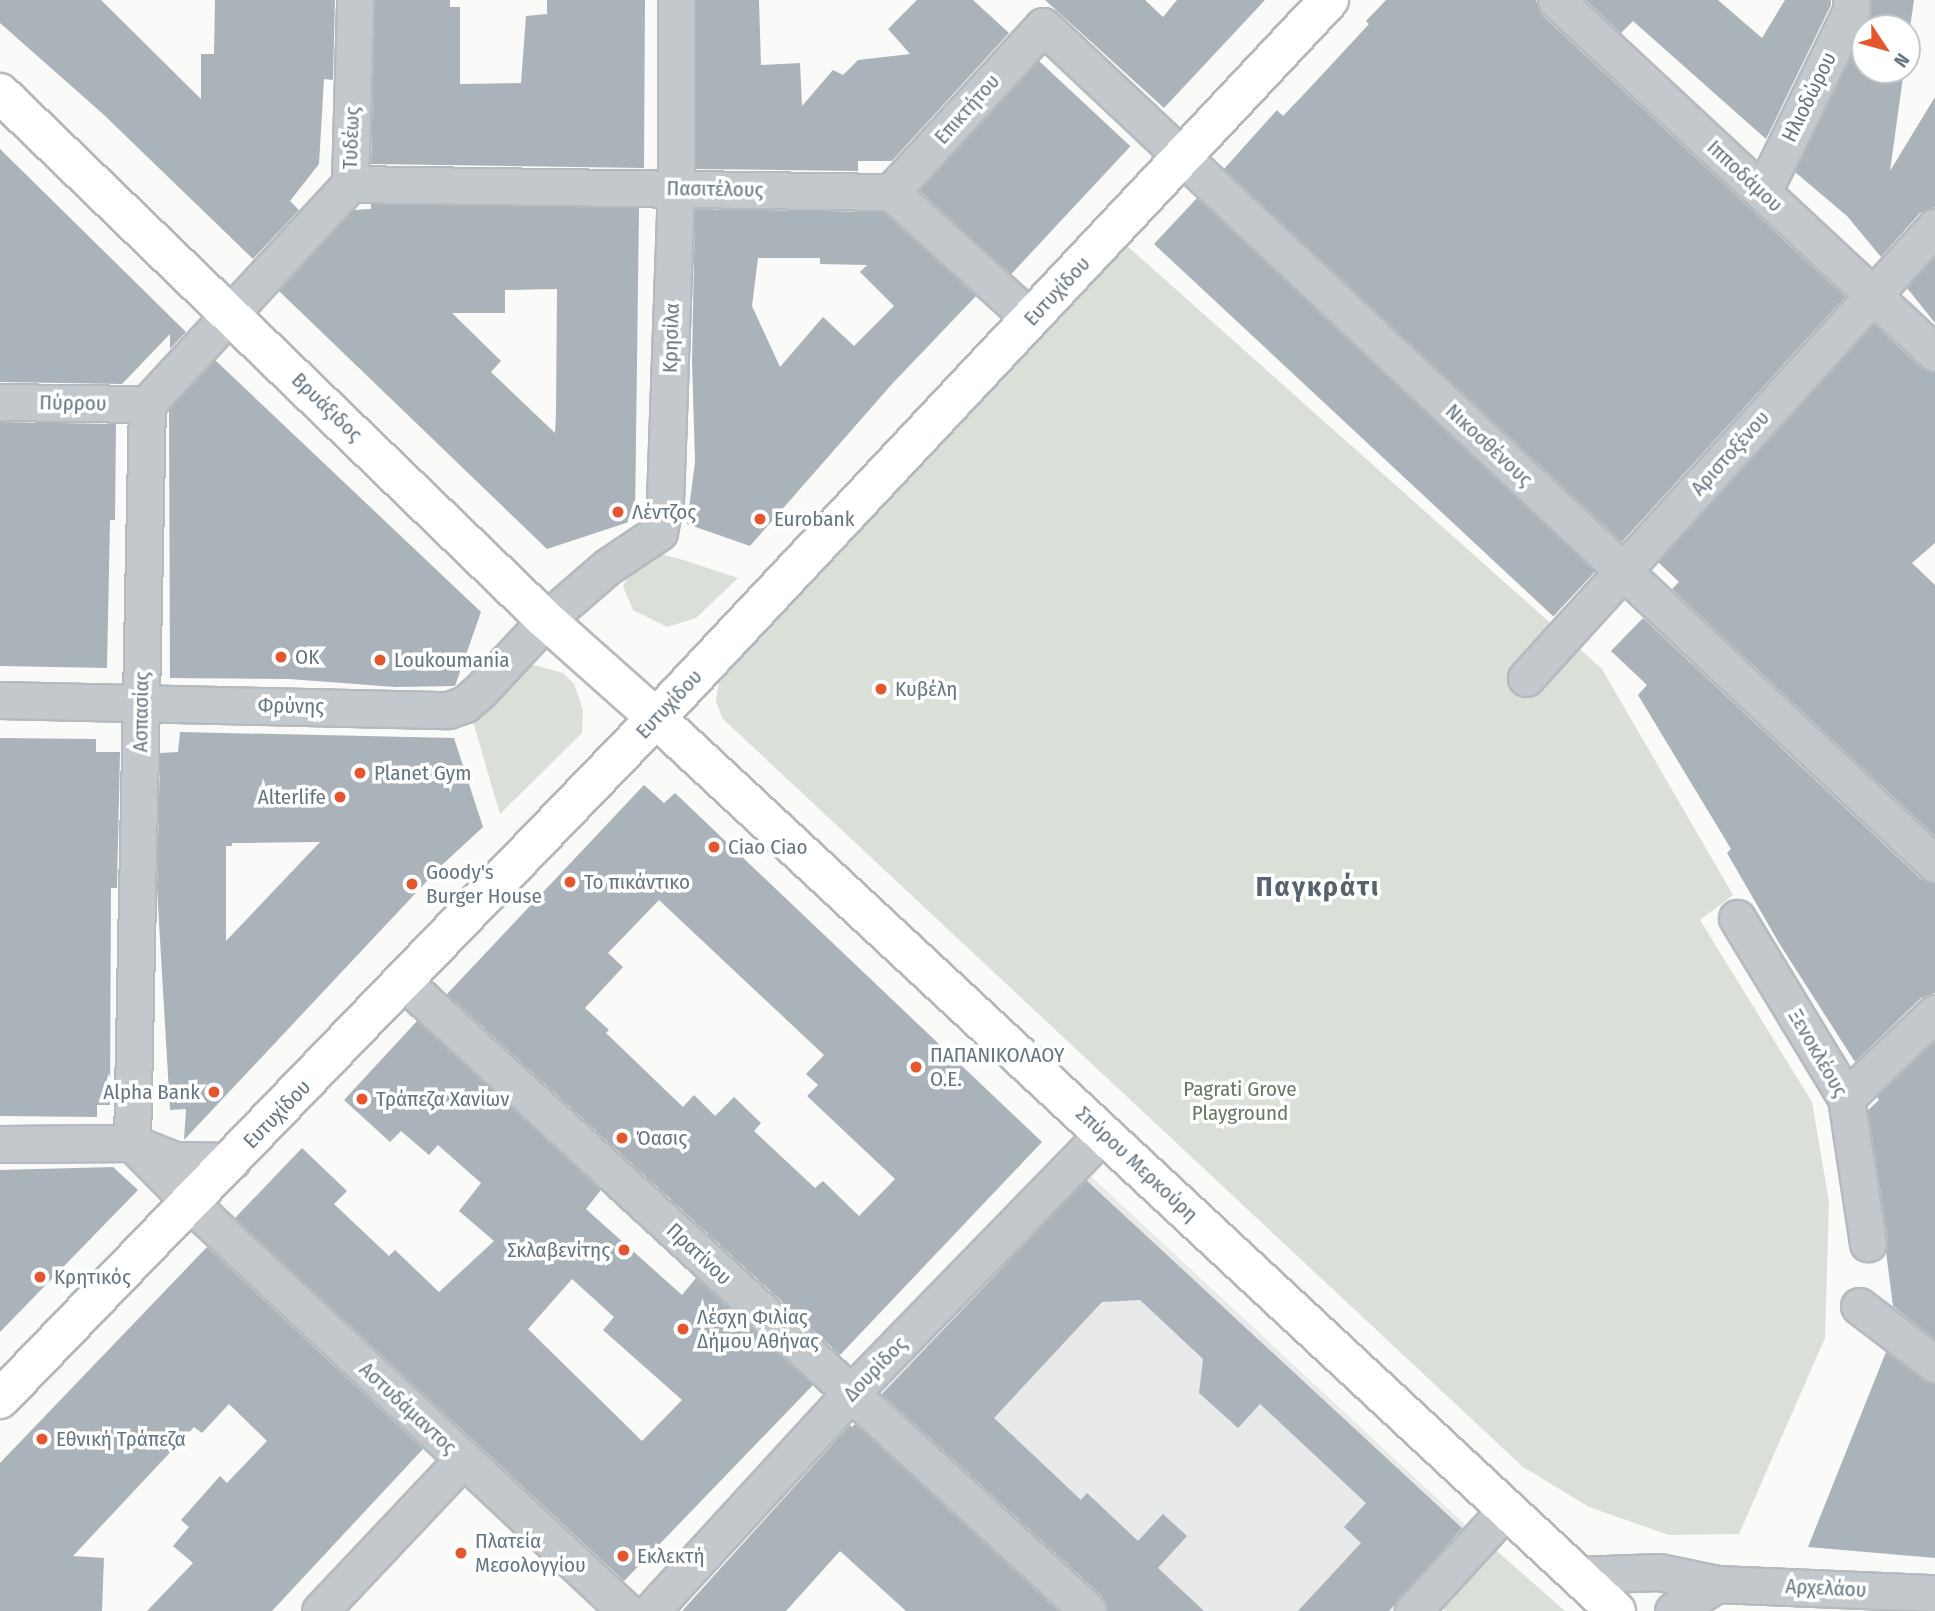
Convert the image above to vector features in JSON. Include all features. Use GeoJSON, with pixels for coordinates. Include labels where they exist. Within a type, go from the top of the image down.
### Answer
{"type":"FeatureCollection","features":[{"type":"Feature","properties":{"kind":"main road","name":"Ευτυχίδου"},"geometry":{"type":"LineString","coordinates":[[0,1399],[656,719],[1329,0]]}},
{"type":"Feature","properties":{"kind":"main road","name":"Βρυάξιδος"},"geometry":{"type":"LineString","coordinates":[[0,93],[546,620],[656,719]]}},
{"type":"Feature","properties":{"kind":"main road","name":"Σπύρου Μερκούρη"},"geometry":{"type":"LineString","coordinates":[[656,719],[1616,1611]]}},
{"type":"Feature","properties":{"kind":"street","name":"Τυδέως"},"geometry":{"type":"LineString","coordinates":[[230,314],[350,184],[355,0]]}},
{"type":"Feature","properties":{"kind":"street","name":"Κρησίλα"},"geometry":{"type":"LineString","coordinates":[[546,620],[607,567],[659,532],[663,520],[676,189],[676,0]]}},
{"type":"Feature","properties":{"kind":"street","name":"Ιπποδάμου"},"geometry":{"type":"LineString","coordinates":[[1556,0],[1935,353]]}},
{"type":"Feature","properties":{"kind":"street","name":"Ηλιοδώρου"},"geometry":{"type":"LineString","coordinates":[[1763,192],[1852,9],[1851,0]]}},
{"type":"Feature","properties":{"kind":"street","name":"Νικοσθένους"},"geometry":{"type":"LineString","coordinates":[[1043,13],[1182,157],[1935,864]]}},
{"type":"Feature","properties":{"kind":"street","name":"Επικτήτου"},"geometry":{"type":"LineString","coordinates":[[891,192],[1043,13]]}},
{"type":"Feature","properties":{"kind":"street","name":"Πασιτέλους"},"geometry":{"type":"LineString","coordinates":[[350,184],[891,192]]}},
{"type":"Feature","properties":{"kind":"street"},"geometry":{"type":"LineString","coordinates":[[891,192],[1031,319]]}},
{"type":"Feature","properties":{"kind":"street","name":"Αριστοξένου"},"geometry":{"type":"LineString","coordinates":[[1526,678],[1935,227]]}},
{"type":"Feature","properties":{"kind":"street"},"geometry":{"type":"LineString","coordinates":[[147,404],[230,314]]}},
{"type":"Feature","properties":{"kind":"street","name":"Πύρρου"},"geometry":{"type":"LineString","coordinates":[[0,402],[147,404]]}},
{"type":"Feature","properties":{"kind":"street","name":"Ασπασίας"},"geometry":{"type":"LineString","coordinates":[[132,1143],[147,404]]}},
{"type":"Feature","properties":{"kind":"street","name":"Φρύνης"},"geometry":{"type":"LineString","coordinates":[[0,700],[448,710],[465,704],[481,690],[546,620]]}},
{"type":"Feature","properties":{"kind":"street","name":"Ξενοκλέους"},"geometry":{"type":"LineString","coordinates":[[1737,918],[1846,1098],[1868,1243]]}},
{"type":"Feature","properties":{"kind":"street","name":"Πρατίνου"},"geometry":{"type":"LineString","coordinates":[[404,982],[1088,1611]]}},
{"type":"Feature","properties":{"kind":"street"},"geometry":{"type":"LineString","coordinates":[[1846,1098],[1935,1013]]}},
{"type":"Feature","properties":{"kind":"street","name":"Δουρίδος"},"geometry":{"type":"LineString","coordinates":[[651,1611],[850,1394],[1104,1133]]}},
{"type":"Feature","properties":{"kind":"street"},"geometry":{"type":"LineString","coordinates":[[0,1144],[132,1143],[176,1160],[232,1161]]}},
{"type":"Feature","properties":{"kind":"street","name":"Αστυδάμαντος"},"geometry":{"type":"LineString","coordinates":[[132,1143],[191,1204],[626,1611]]}},
{"type":"Feature","properties":{"kind":"street"},"geometry":{"type":"LineString","coordinates":[[1859,1306],[1935,1364]]}},
{"type":"Feature","properties":{"kind":"street"},"geometry":{"type":"LineString","coordinates":[[320,1611],[463,1459]]}},
{"type":"Feature","properties":{"kind":"street"},"geometry":{"type":"LineString","coordinates":[[1418,1609],[1506,1510]]}},
{"type":"Feature","properties":{"kind":"street","name":"Αρχελάου"},"geometry":{"type":"LineString","coordinates":[[1577,1575],[1659,1572],[1714,1597],[1761,1584],[1935,1593]]}},
{"type":"Feature","properties":{"kind":"street"},"geometry":{"type":"LineString","coordinates":[[1674,1611],[1714,1597]]}},
{"type":"Feature","properties":{"kind":"shaded area"},"geometry":{"type":"Polygon","coordinates":[[[1083,1169],[1470,1529],[1394,1611],[1109,1611],[875,1395],[1083,1169]]]}},
{"type":"Feature","properties":{"kind":"green space","name":"Pagrati Grove Playground"},"geometry":{"type":"Polygon","coordinates":[[[1117,237],[1602,669],[1733,895],[1700,920],[1812,1102],[1829,1202],[1825,1338],[1739,1534],[1669,1535],[1589,1507],[1523,1467],[723,719],[716,702],[720,673],[1117,237]]]}},
{"type":"Feature","properties":{"kind":"green space"},"geometry":{"type":"Polygon","coordinates":[[[659,554],[738,578],[696,618],[667,627],[633,610],[623,586],[636,563],[659,554]]]}},
{"type":"Feature","properties":{"kind":"green space"},"geometry":{"type":"Polygon","coordinates":[[[534,665],[563,673],[574,684],[583,710],[582,733],[500,814],[471,715],[515,673],[534,665]]]}},
{"type":"Feature","properties":{"kind":"green space"},"geometry":{"type":"Polygon","coordinates":[[[1491,1546],[1565,1611],[1445,1611],[1438,1605],[1491,1546]]]}},
{"type":"Feature","properties":{"kind":"building"},"geometry":{"type":"Polygon","coordinates":[[[0,0],[101,0],[201,99],[201,54],[214,54],[215,0],[335,0],[333,80],[324,79],[319,164],[290,201],[299,210],[253,259],[103,114],[0,23],[0,0]]]}},
{"type":"Feature","properties":{"kind":"building"},"geometry":{"type":"Polygon","coordinates":[[[375,0],[450,0],[450,7],[460,7],[460,84],[521,83],[526,16],[547,14],[547,0],[645,0],[644,168],[371,164],[375,0]]]}},
{"type":"Feature","properties":{"kind":"building"},"geometry":{"type":"Polygon","coordinates":[[[696,0],[759,0],[761,65],[800,63],[802,106],[833,70],[843,75],[858,60],[910,54],[888,29],[917,0],[973,0],[1009,33],[892,161],[858,161],[858,171],[696,169],[696,0]]]}},
{"type":"Feature","properties":{"kind":"building"},"geometry":{"type":"Polygon","coordinates":[[[1045,0],[1145,0],[1163,17],[1177,0],[1265,0],[1164,108],[1045,0]]]}},
{"type":"Feature","properties":{"kind":"building"},"geometry":{"type":"Polygon","coordinates":[[[1386,0],[1536,0],[1542,15],[1845,297],[1622,542],[1224,169],[1277,110],[1283,116],[1369,24],[1366,21],[1386,0]]]}},
{"type":"Feature","properties":{"kind":"building"},"geometry":{"type":"Polygon","coordinates":[[[1586,0],[1718,0],[1762,38],[1785,0],[1831,0],[1831,5],[1766,139],[1633,21],[1621,33],[1586,0]]]}},
{"type":"Feature","properties":{"kind":"building"},"geometry":{"type":"Polygon","coordinates":[[[1871,0],[1914,0],[1912,14],[1870,14],[1871,0]]]}},
{"type":"Feature","properties":{"kind":"building"},"geometry":{"type":"Polygon","coordinates":[[[1851,57],[1851,84],[1902,84],[1890,171],[1935,97],[1935,207],[1920,213],[1881,257],[1847,216],[1795,172],[1851,57]]]}},
{"type":"Feature","properties":{"kind":"building"},"geometry":{"type":"Polygon","coordinates":[[[1039,61],[1130,146],[1010,275],[919,190],[1039,61]]]}},
{"type":"Feature","properties":{"kind":"building"},"geometry":{"type":"Polygon","coordinates":[[[0,149],[186,332],[170,349],[170,334],[122,384],[0,382],[0,149]]]}},
{"type":"Feature","properties":{"kind":"building"},"geometry":{"type":"Polygon","coordinates":[[[1197,198],[1596,570],[1553,616],[1154,244],[1197,198]]]}},
{"type":"Feature","properties":{"kind":"building"},"geometry":{"type":"Polygon","coordinates":[[[371,204],[639,208],[635,520],[547,549],[279,291],[353,210],[371,209],[371,204]],[[557,289],[505,290],[505,313],[452,313],[501,361],[491,372],[555,433],[557,289]]]}},
{"type":"Feature","properties":{"kind":"building"},"geometry":{"type":"Polygon","coordinates":[[[695,209],[884,212],[976,296],[892,384],[750,546],[687,524],[695,462],[692,361],[695,209]],[[758,258],[752,306],[780,367],[823,317],[854,346],[894,306],[860,272],[867,265],[820,264],[820,258],[758,258]]]}},
{"type":"Feature","properties":{"kind":"building"},"geometry":{"type":"Polygon","coordinates":[[[1935,257],[1935,323],[1907,288],[1935,257]]]}},
{"type":"Feature","properties":{"kind":"building"},"geometry":{"type":"Polygon","coordinates":[[[1874,324],[1921,368],[1935,373],[1935,543],[1912,563],[1935,585],[1935,836],[1672,589],[1679,582],[1658,562],[1874,324]]]}},
{"type":"Feature","properties":{"kind":"building"},"geometry":{"type":"Polygon","coordinates":[[[215,360],[481,612],[455,686],[395,687],[289,679],[170,678],[169,409],[215,360]]]}},
{"type":"Feature","properties":{"kind":"building"},"geometry":{"type":"Polygon","coordinates":[[[0,422],[116,424],[115,520],[110,520],[107,668],[0,666],[0,422]]]}},
{"type":"Feature","properties":{"kind":"building"},"geometry":{"type":"Polygon","coordinates":[[[1643,618],[1921,879],[1935,884],[1935,993],[1921,998],[1855,1062],[1779,943],[1727,853],[1731,849],[1638,695],[1647,685],[1611,651],[1643,618]]]}},
{"type":"Feature","properties":{"kind":"building"},"geometry":{"type":"Polygon","coordinates":[[[180,732],[454,738],[483,827],[443,864],[184,1140],[186,1109],[170,1110],[157,888],[160,753],[178,752],[180,732]],[[320,842],[232,843],[232,846],[226,846],[226,941],[320,842]]]}},
{"type":"Feature","properties":{"kind":"building"},"geometry":{"type":"Polygon","coordinates":[[[0,738],[96,739],[96,752],[120,752],[117,888],[111,888],[110,1105],[97,1105],[97,1117],[0,1116],[0,738]]]}},
{"type":"Feature","properties":{"kind":"building"},"geometry":{"type":"Polygon","coordinates":[[[644,785],[664,803],[675,793],[1042,1142],[840,1355],[447,994],[644,785]],[[659,900],[608,953],[623,967],[585,1008],[609,1030],[606,1033],[683,1107],[694,1095],[715,1116],[734,1097],[761,1123],[754,1131],[815,1188],[823,1181],[859,1216],[895,1179],[807,1096],[818,1085],[806,1074],[824,1055],[659,900]]]}},
{"type":"Feature","properties":{"kind":"building"},"geometry":{"type":"Polygon","coordinates":[[[417,1021],[601,1190],[586,1209],[682,1295],[696,1278],[813,1385],[624,1581],[235,1218],[302,1148],[347,1191],[334,1204],[389,1256],[395,1250],[439,1292],[494,1241],[459,1211],[481,1183],[438,1145],[429,1155],[401,1131],[390,1142],[344,1100],[417,1021]],[[572,1279],[528,1329],[642,1441],[682,1400],[603,1330],[614,1317],[572,1279]]]}},
{"type":"Feature","properties":{"kind":"building"},"geometry":{"type":"Polygon","coordinates":[[[1935,1041],[1935,1339],[1893,1306],[1886,1252],[1888,1240],[1868,1110],[1879,1100],[1877,1097],[1935,1041]]]}},
{"type":"Feature","properties":{"kind":"building"},"geometry":{"type":"Polygon","coordinates":[[[113,1167],[138,1190],[0,1332],[0,1170],[113,1167]]]}},
{"type":"Feature","properties":{"kind":"building"},"geometry":{"type":"Polygon","coordinates":[[[1086,1180],[1462,1528],[1389,1611],[1298,1611],[1361,1543],[1344,1527],[1366,1503],[1260,1404],[1238,1428],[1199,1393],[1203,1359],[1140,1300],[1102,1302],[994,1418],[1081,1500],[1087,1493],[1138,1541],[1163,1514],[1187,1536],[1158,1568],[1204,1611],[1108,1611],[1102,1596],[882,1394],[1086,1180]]]}},
{"type":"Feature","properties":{"kind":"building"},"geometry":{"type":"Polygon","coordinates":[[[207,1247],[423,1449],[272,1611],[147,1611],[193,1563],[173,1546],[189,1527],[181,1520],[220,1476],[227,1483],[267,1441],[229,1404],[202,1433],[194,1427],[73,1556],[104,1558],[102,1611],[0,1611],[0,1463],[207,1247]]]}},
{"type":"Feature","properties":{"kind":"building"},"geometry":{"type":"Polygon","coordinates":[[[1886,1352],[1923,1380],[1935,1384],[1935,1558],[1808,1547],[1886,1352]]]}},
{"type":"Feature","properties":{"kind":"building"},"geometry":{"type":"Polygon","coordinates":[[[855,1424],[1058,1611],[906,1611],[840,1551],[786,1611],[682,1611],[850,1425],[852,1427],[855,1424]]]}},
{"type":"Feature","properties":{"kind":"place","name":"Λέντζος"},"geometry":{"type":"Point","coordinates":[618,512]}},
{"type":"Feature","properties":{"kind":"place","name":"Eurobank"},"geometry":{"type":"Point","coordinates":[760,519]}},
{"type":"Feature","properties":{"kind":"place","name":"OK"},"geometry":{"type":"Point","coordinates":[281,657]}},
{"type":"Feature","properties":{"kind":"place","name":"Loukoumania"},"geometry":{"type":"Point","coordinates":[380,660]}},
{"type":"Feature","properties":{"kind":"place","name":"Κυβέλη"},"geometry":{"type":"Point","coordinates":[881,689]}},
{"type":"Feature","properties":{"kind":"place","name":"Planet Gym"},"geometry":{"type":"Point","coordinates":[360,773]}},
{"type":"Feature","properties":{"kind":"place","name":"Alterlife"},"geometry":{"type":"Point","coordinates":[340,797]}},
{"type":"Feature","properties":{"kind":"place","name":"Ciao Ciao"},"geometry":{"type":"Point","coordinates":[714,847]}},
{"type":"Feature","properties":{"kind":"place","name":"Το πικάντικο"},"geometry":{"type":"Point","coordinates":[570,882]}},
{"type":"Feature","properties":{"kind":"place","name":"Goody's Burger House"},"geometry":{"type":"Point","coordinates":[412,884]}},
{"type":"Feature","properties":{"kind":"place","name":"ΠΑΠΑΝΙΚΟΛΑΟΥ Ο.Ε."},"geometry":{"type":"Point","coordinates":[916,1067]}},
{"type":"Feature","properties":{"kind":"place","name":"Alpha Bank"},"geometry":{"type":"Point","coordinates":[214,1092]}},
{"type":"Feature","properties":{"kind":"place","name":"Τράπεζα Χανίων"},"geometry":{"type":"Point","coordinates":[362,1099]}},
{"type":"Feature","properties":{"kind":"place","name":"Όασις"},"geometry":{"type":"Point","coordinates":[622,1138]}},
{"type":"Feature","properties":{"kind":"place","name":"Σκλαβενίτης"},"geometry":{"type":"Point","coordinates":[624,1250]}},
{"type":"Feature","properties":{"kind":"place","name":"Κρητικός"},"geometry":{"type":"Point","coordinates":[40,1277]}},
{"type":"Feature","properties":{"kind":"place","name":"Λέσχη Φιλίας Δήμου Αθήνας"},"geometry":{"type":"Point","coordinates":[683,1329]}},
{"type":"Feature","properties":{"kind":"place","name":"Εθνική Τράπεζα"},"geometry":{"type":"Point","coordinates":[42,1439]}},
{"type":"Feature","properties":{"kind":"place","name":"Πλατεία Μεσολογγίου"},"geometry":{"type":"Point","coordinates":[461,1553]}},
{"type":"Feature","properties":{"kind":"place","name":"Εκλεκτή"},"geometry":{"type":"Point","coordinates":[623,1556]}},
{"type":"Feature","properties":{"kind":"district","name":"Παγκράτι"},"geometry":{"type":"Point","coordinates":[1318,887]}}]}
